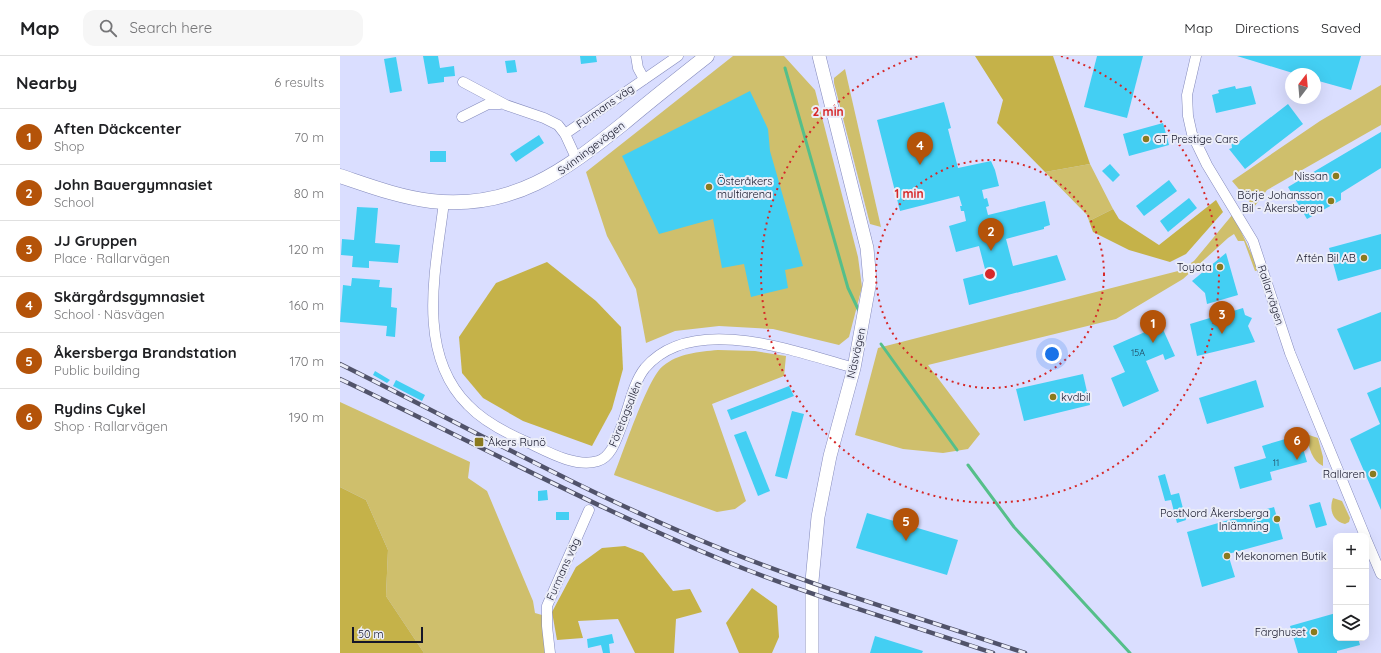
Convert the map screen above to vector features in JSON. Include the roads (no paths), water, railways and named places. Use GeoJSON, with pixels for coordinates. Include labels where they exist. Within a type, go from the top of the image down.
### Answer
{"type":"FeatureCollection","features":[{"type":"Feature","properties":{"kind":"main road","name":"Svinningevägen"},"geometry":{"type":"LineString","coordinates":[[340,176],[400,196],[444,202],[479,200],[518,191],[545,180],[577,160],[707,56]]}},
{"type":"Feature","properties":{"kind":"street","name":"Furmans väg"},"geometry":{"type":"LineString","coordinates":[[636,56],[638,68],[644,78]]}},
{"type":"Feature","properties":{"kind":"street","name":"Furmans väg"},"geometry":{"type":"LineString","coordinates":[[565,134],[644,78],[678,56]]}},
{"type":"Feature","properties":{"kind":"street","name":"Näsvägen"},"geometry":{"type":"LineString","coordinates":[[812,653],[812,581],[818,517],[830,456],[854,368],[868,297],[870,263],[819,56]]}},
{"type":"Feature","properties":{"kind":"street","name":"Rallarvägen"},"geometry":{"type":"LineString","coordinates":[[1196,56],[1187,95],[1188,116],[1192,134],[1208,165],[1253,241],[1290,353],[1364,533]]}},
{"type":"Feature","properties":{"kind":"street","name":"Furmans väg"},"geometry":{"type":"LineString","coordinates":[[463,82],[506,105],[549,120],[558,125],[565,134],[577,160]]}},
{"type":"Feature","properties":{"kind":"street","name":"Furmans väg"},"geometry":{"type":"LineString","coordinates":[[462,117],[488,104],[495,103],[506,105]]}},
{"type":"Feature","properties":{"kind":"street","name":"Företagsallén"},"geometry":{"type":"LineString","coordinates":[[444,202],[434,281],[435,340],[442,364],[454,387],[468,406],[492,424],[553,454],[585,462],[596,462],[603,459],[609,453],[616,439],[638,381],[645,368],[663,353],[683,344],[730,339],[766,343],[854,368]]}},
{"type":"Feature","properties":{"kind":"street","name":"Furmans väg"},"geometry":{"type":"LineString","coordinates":[[550,653],[547,626],[547,606],[589,510]]}},
{"type":"Feature","properties":{"kind":"street"},"geometry":{"type":"LineString","coordinates":[[1369,546],[1381,574]]}},
{"type":"Feature","properties":{"kind":"waterway"},"geometry":{"type":"LineString","coordinates":[[785,68],[848,288],[859,311]]}},
{"type":"Feature","properties":{"kind":"waterway"},"geometry":{"type":"LineString","coordinates":[[881,344],[957,450]]}},
{"type":"Feature","properties":{"kind":"waterway"},"geometry":{"type":"LineString","coordinates":[[968,465],[1014,527],[1130,653]]}},
{"type":"Feature","properties":{"kind":"railway"},"geometry":{"type":"LineString","coordinates":[[340,364],[604,497],[733,554],[816,584],[1025,653]]}},
{"type":"Feature","properties":{"kind":"railway"},"geometry":{"type":"LineString","coordinates":[[340,379],[629,519],[727,562],[826,598],[993,653]]}},
{"type":"Feature","properties":{"kind":"place","name":"GT Prestige Cars"},"geometry":{"type":"Point","coordinates":[1146,139]}},
{"type":"Feature","properties":{"kind":"place","name":"Skärgårdsgymnasiet"},"geometry":{"type":"Point","coordinates":[920,165]}},
{"type":"Feature","properties":{"kind":"place","name":"Nissan"},"geometry":{"type":"Point","coordinates":[1336,176]}},
{"type":"Feature","properties":{"kind":"place","name":"Österåkers multiarena"},"geometry":{"type":"Point","coordinates":[709,187]}},
{"type":"Feature","properties":{"kind":"place","name":"Börje Johansson Bil - Åkersberga"},"geometry":{"type":"Point","coordinates":[1331,201]}},
{"type":"Feature","properties":{"kind":"place","name":"John Bauergymnasiet"},"geometry":{"type":"Point","coordinates":[991,251]}},
{"type":"Feature","properties":{"kind":"place","name":"Aftén Bil AB"},"geometry":{"type":"Point","coordinates":[1364,258]}},
{"type":"Feature","properties":{"kind":"place","name":"Toyota"},"geometry":{"type":"Point","coordinates":[1220,267]}},
{"type":"Feature","properties":{"kind":"place","name":"JJ Gruppen"},"geometry":{"type":"Point","coordinates":[1222,334]}},
{"type":"Feature","properties":{"kind":"place","name":"Aften Däckcenter"},"geometry":{"type":"Point","coordinates":[1153,343]}},
{"type":"Feature","properties":{"kind":"place","name":"kvdbil"},"geometry":{"type":"Point","coordinates":[1053,397]}},
{"type":"Feature","properties":{"kind":"place","name":"Åkers Runö"},"geometry":{"type":"Point","coordinates":[479,442]}},
{"type":"Feature","properties":{"kind":"place","name":"Rydins Cykel"},"geometry":{"type":"Point","coordinates":[1297,460]}},
{"type":"Feature","properties":{"kind":"place","name":"Rallaren"},"geometry":{"type":"Point","coordinates":[1373,474]}},
{"type":"Feature","properties":{"kind":"place","name":"PostNord Åkersberga Inlämning"},"geometry":{"type":"Point","coordinates":[1277,519]}},
{"type":"Feature","properties":{"kind":"place","name":"Åkersberga Brandstation"},"geometry":{"type":"Point","coordinates":[906,541]}},
{"type":"Feature","properties":{"kind":"place","name":"Mekonomen Butik"},"geometry":{"type":"Point","coordinates":[1227,556]}},
{"type":"Feature","properties":{"kind":"place","name":"Färghuset"},"geometry":{"type":"Point","coordinates":[1314,632]}}]}
